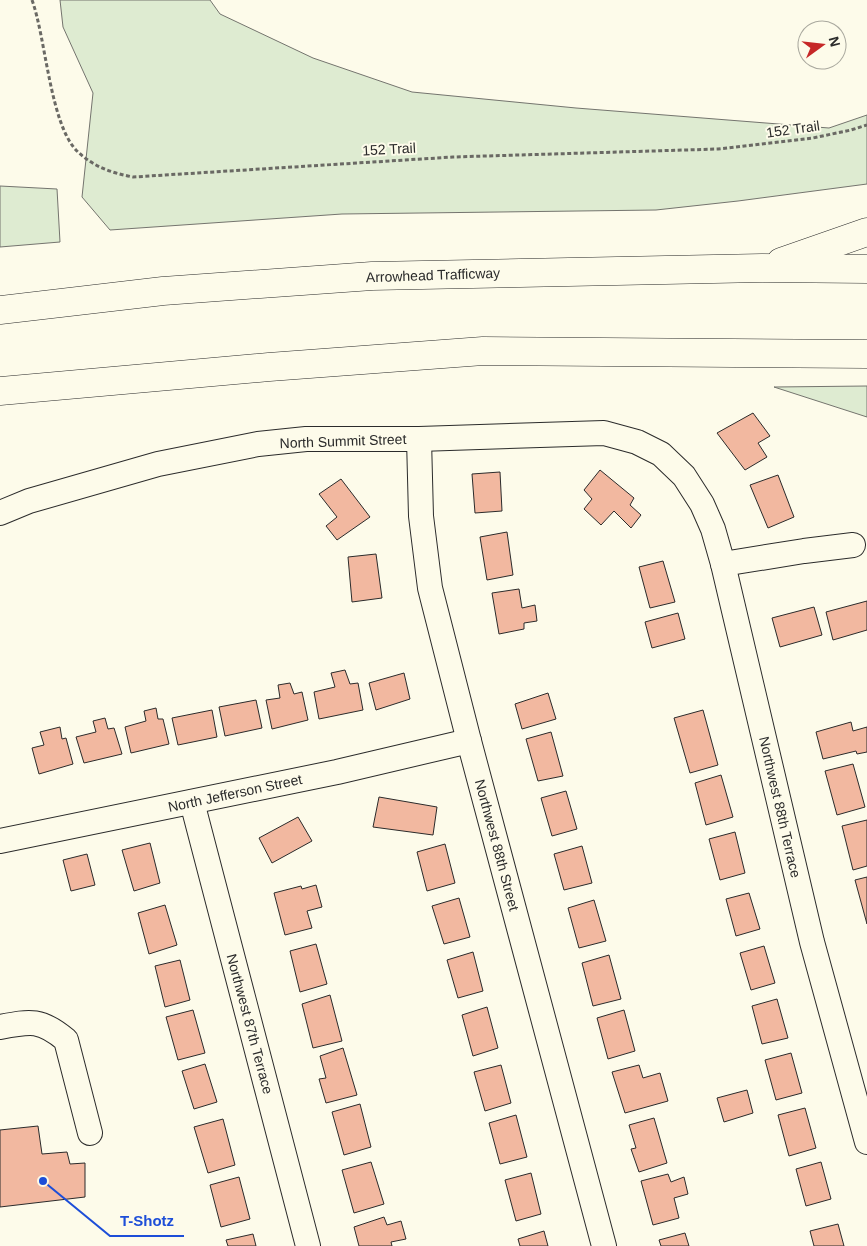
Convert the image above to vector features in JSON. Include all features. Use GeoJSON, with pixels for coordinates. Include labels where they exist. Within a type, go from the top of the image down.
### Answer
{"type":"FeatureCollection","features":[{"type":"Feature","properties":{"kind":"highway"},"geometry":{"type":"LineString","coordinates":[[762,268],[867,232]]}},
{"type":"Feature","properties":{"kind":"highway","name":"Arrowhead Trafficway"},"geometry":{"type":"LineString","coordinates":[[0,310],[163,291],[372,276],[762,268],[867,269]]}},
{"type":"Feature","properties":{"kind":"highway"},"geometry":{"type":"LineString","coordinates":[[0,391],[269,367],[483,351],[867,354]]}},
{"type":"Feature","properties":{"kind":"street","name":"North Summit Street"},"geometry":{"type":"LineString","coordinates":[[0,513],[29,501],[158,464],[258,444],[306,439],[604,433],[637,442],[660,454],[684,476]]}},
{"type":"Feature","properties":{"kind":"street","name":"Northwest 88th Street"},"geometry":{"type":"LineString","coordinates":[[419,438],[421,516],[430,588],[604,1246]]}},
{"type":"Feature","properties":{"kind":"street","name":"Northwest 88th Terrace"},"geometry":{"type":"LineString","coordinates":[[684,476],[702,504],[713,529],[723,564],[812,942],[867,1142]]}},
{"type":"Feature","properties":{"kind":"street"},"geometry":{"type":"LineString","coordinates":[[723,564],[804,551],[853,546]]}},
{"type":"Feature","properties":{"kind":"street","name":"North Jefferson Street"},"geometry":{"type":"LineString","coordinates":[[0,841],[337,772],[469,741]]}},
{"type":"Feature","properties":{"kind":"street","name":"Northwest 87th Terrace"},"geometry":{"type":"LineString","coordinates":[[192,802],[308,1246]]}},
{"type":"Feature","properties":{"kind":"street"},"geometry":{"type":"LineString","coordinates":[[0,1027],[26,1022],[41,1024],[56,1031],[66,1040],[90,1133]]}},
{"type":"Feature","properties":{"kind":"path","name":"152 Trail"},"geometry":{"type":"LineString","coordinates":[[32,0],[41,32],[49,75],[66,135],[77,152],[95,166],[112,173],[133,177],[453,157],[718,149],[813,138],[851,130],[867,124]]}},
{"type":"Feature","properties":{"kind":"green space"},"geometry":{"type":"Polygon","coordinates":[[[60,0],[210,0],[220,14],[313,58],[412,92],[576,108],[829,128],[867,115],[867,184],[656,210],[342,214],[110,230],[82,197],[93,93],[63,27],[60,0]]]}},
{"type":"Feature","properties":{"kind":"green space"},"geometry":{"type":"Polygon","coordinates":[[[0,186],[57,189],[60,242],[0,247],[0,186]]]}},
{"type":"Feature","properties":{"kind":"green space"},"geometry":{"type":"Polygon","coordinates":[[[867,386],[867,417],[774,387],[867,386]]]}},
{"type":"Feature","properties":{"kind":"building"},"geometry":{"type":"Polygon","coordinates":[[[753,413],[770,436],[758,443],[767,457],[745,470],[717,433],[753,413]]]}},
{"type":"Feature","properties":{"kind":"building"},"geometry":{"type":"Polygon","coordinates":[[[600,470],[634,498],[630,505],[641,515],[631,528],[614,511],[601,525],[584,509],[592,499],[584,490],[600,470]]]}},
{"type":"Feature","properties":{"kind":"building"},"geometry":{"type":"Polygon","coordinates":[[[500,472],[502,511],[475,513],[472,474],[500,472]]]}},
{"type":"Feature","properties":{"kind":"building"},"geometry":{"type":"Polygon","coordinates":[[[778,475],[794,517],[768,528],[750,485],[778,475]]]}},
{"type":"Feature","properties":{"kind":"building"},"geometry":{"type":"Polygon","coordinates":[[[341,479],[370,517],[337,540],[326,526],[337,517],[319,494],[341,479]]]}},
{"type":"Feature","properties":{"kind":"building"},"geometry":{"type":"Polygon","coordinates":[[[507,532],[513,575],[487,580],[480,537],[507,532]]]}},
{"type":"Feature","properties":{"kind":"building"},"geometry":{"type":"Polygon","coordinates":[[[376,554],[382,598],[352,602],[348,557],[376,554]]]}},
{"type":"Feature","properties":{"kind":"building"},"geometry":{"type":"Polygon","coordinates":[[[663,561],[675,602],[650,608],[639,567],[663,561]]]}},
{"type":"Feature","properties":{"kind":"building"},"geometry":{"type":"Polygon","coordinates":[[[519,589],[522,608],[535,605],[537,621],[524,623],[524,629],[499,634],[492,593],[519,589]]]}},
{"type":"Feature","properties":{"kind":"building"},"geometry":{"type":"Polygon","coordinates":[[[867,601],[867,630],[833,640],[826,612],[867,601]]]}},
{"type":"Feature","properties":{"kind":"building"},"geometry":{"type":"Polygon","coordinates":[[[814,607],[822,635],[780,647],[772,618],[814,607]]]}},
{"type":"Feature","properties":{"kind":"building"},"geometry":{"type":"Polygon","coordinates":[[[678,613],[685,639],[652,648],[645,622],[678,613]]]}},
{"type":"Feature","properties":{"kind":"building"},"geometry":{"type":"Polygon","coordinates":[[[345,670],[350,684],[358,683],[363,710],[319,719],[314,692],[335,687],[331,673],[345,670]]]}},
{"type":"Feature","properties":{"kind":"building"},"geometry":{"type":"Polygon","coordinates":[[[404,673],[410,699],[376,710],[369,683],[404,673]]]}},
{"type":"Feature","properties":{"kind":"building"},"geometry":{"type":"Polygon","coordinates":[[[290,683],[294,694],[302,692],[308,720],[272,729],[266,700],[280,698],[278,685],[290,683]]]}},
{"type":"Feature","properties":{"kind":"building"},"geometry":{"type":"Polygon","coordinates":[[[548,693],[556,719],[522,729],[515,704],[548,693]]]}},
{"type":"Feature","properties":{"kind":"building"},"geometry":{"type":"Polygon","coordinates":[[[256,700],[262,728],[225,736],[219,707],[256,700]]]}},
{"type":"Feature","properties":{"kind":"building"},"geometry":{"type":"Polygon","coordinates":[[[156,708],[158,719],[163,719],[169,744],[131,753],[125,727],[146,721],[144,711],[156,708]]]}},
{"type":"Feature","properties":{"kind":"building"},"geometry":{"type":"Polygon","coordinates":[[[212,710],[217,737],[178,745],[172,718],[212,710]]]}},
{"type":"Feature","properties":{"kind":"building"},"geometry":{"type":"Polygon","coordinates":[[[703,710],[718,765],[690,773],[674,718],[703,710]]]}},
{"type":"Feature","properties":{"kind":"building"},"geometry":{"type":"Polygon","coordinates":[[[105,718],[108,729],[114,728],[122,754],[84,763],[76,737],[96,732],[93,721],[105,718]]]}},
{"type":"Feature","properties":{"kind":"building"},"geometry":{"type":"Polygon","coordinates":[[[851,722],[853,731],[867,727],[867,752],[857,754],[856,751],[823,759],[816,732],[851,722]]]}},
{"type":"Feature","properties":{"kind":"building"},"geometry":{"type":"Polygon","coordinates":[[[60,727],[62,739],[66,738],[73,764],[39,774],[32,748],[44,745],[40,732],[60,727]]]}},
{"type":"Feature","properties":{"kind":"building"},"geometry":{"type":"Polygon","coordinates":[[[551,732],[563,776],[538,781],[526,739],[551,732]]]}},
{"type":"Feature","properties":{"kind":"building"},"geometry":{"type":"Polygon","coordinates":[[[853,764],[865,807],[837,815],[825,771],[853,764]]]}},
{"type":"Feature","properties":{"kind":"building"},"geometry":{"type":"Polygon","coordinates":[[[721,775],[733,817],[706,825],[695,783],[721,775]]]}},
{"type":"Feature","properties":{"kind":"building"},"geometry":{"type":"Polygon","coordinates":[[[566,791],[577,829],[552,836],[541,798],[566,791]]]}},
{"type":"Feature","properties":{"kind":"building"},"geometry":{"type":"Polygon","coordinates":[[[379,797],[437,807],[433,835],[373,827],[379,797]]]}},
{"type":"Feature","properties":{"kind":"building"},"geometry":{"type":"Polygon","coordinates":[[[298,817],[312,841],[272,863],[259,838],[298,817]]]}},
{"type":"Feature","properties":{"kind":"building"},"geometry":{"type":"Polygon","coordinates":[[[867,820],[867,866],[853,870],[842,826],[867,820]]]}},
{"type":"Feature","properties":{"kind":"building"},"geometry":{"type":"Polygon","coordinates":[[[735,832],[745,873],[720,880],[709,839],[735,832]]]}},
{"type":"Feature","properties":{"kind":"building"},"geometry":{"type":"Polygon","coordinates":[[[150,843],[160,883],[134,891],[122,850],[150,843]]]}},
{"type":"Feature","properties":{"kind":"building"},"geometry":{"type":"Polygon","coordinates":[[[445,844],[455,883],[427,891],[417,852],[445,844]]]}},
{"type":"Feature","properties":{"kind":"building"},"geometry":{"type":"Polygon","coordinates":[[[582,846],[592,883],[564,890],[554,854],[582,846]]]}},
{"type":"Feature","properties":{"kind":"building"},"geometry":{"type":"Polygon","coordinates":[[[87,854],[95,885],[71,891],[63,860],[87,854]]]}},
{"type":"Feature","properties":{"kind":"building"},"geometry":{"type":"Polygon","coordinates":[[[867,877],[867,924],[855,880],[867,877]]]}},
{"type":"Feature","properties":{"kind":"building"},"geometry":{"type":"Polygon","coordinates":[[[316,885],[322,907],[307,911],[312,928],[285,935],[274,893],[301,886],[302,889],[316,885]]]}},
{"type":"Feature","properties":{"kind":"building"},"geometry":{"type":"Polygon","coordinates":[[[749,893],[760,929],[736,936],[726,899],[749,893]]]}},
{"type":"Feature","properties":{"kind":"building"},"geometry":{"type":"Polygon","coordinates":[[[459,898],[470,937],[444,944],[432,906],[459,898]]]}},
{"type":"Feature","properties":{"kind":"building"},"geometry":{"type":"Polygon","coordinates":[[[594,900],[606,941],[579,948],[568,908],[594,900]]]}},
{"type":"Feature","properties":{"kind":"building"},"geometry":{"type":"Polygon","coordinates":[[[165,905],[177,945],[149,954],[138,913],[165,905]]]}},
{"type":"Feature","properties":{"kind":"building"},"geometry":{"type":"Polygon","coordinates":[[[316,944],[327,984],[300,992],[290,951],[316,944]]]}},
{"type":"Feature","properties":{"kind":"building"},"geometry":{"type":"Polygon","coordinates":[[[764,946],[775,983],[751,990],[740,953],[764,946]]]}},
{"type":"Feature","properties":{"kind":"building"},"geometry":{"type":"Polygon","coordinates":[[[473,952],[483,991],[458,998],[447,960],[473,952]]]}},
{"type":"Feature","properties":{"kind":"building"},"geometry":{"type":"Polygon","coordinates":[[[609,955],[621,999],[593,1006],[582,963],[609,955]]]}},
{"type":"Feature","properties":{"kind":"building"},"geometry":{"type":"Polygon","coordinates":[[[180,960],[190,1000],[165,1007],[155,966],[180,960]]]}},
{"type":"Feature","properties":{"kind":"building"},"geometry":{"type":"Polygon","coordinates":[[[330,995],[342,1041],[313,1048],[302,1004],[330,995]]]}},
{"type":"Feature","properties":{"kind":"building"},"geometry":{"type":"Polygon","coordinates":[[[777,999],[788,1038],[762,1044],[752,1006],[777,999]]]}},
{"type":"Feature","properties":{"kind":"building"},"geometry":{"type":"Polygon","coordinates":[[[487,1007],[498,1048],[473,1056],[462,1015],[487,1007]]]}},
{"type":"Feature","properties":{"kind":"building"},"geometry":{"type":"Polygon","coordinates":[[[193,1010],[205,1053],[178,1060],[166,1017],[193,1010]]]}},
{"type":"Feature","properties":{"kind":"building"},"geometry":{"type":"Polygon","coordinates":[[[624,1010],[635,1051],[608,1059],[597,1018],[624,1010]]]}},
{"type":"Feature","properties":{"kind":"building"},"geometry":{"type":"Polygon","coordinates":[[[343,1048],[357,1095],[326,1103],[319,1079],[326,1078],[320,1056],[343,1048]]]}},
{"type":"Feature","properties":{"kind":"building"},"geometry":{"type":"Polygon","coordinates":[[[791,1053],[802,1093],[776,1100],[765,1060],[791,1053]]]}},
{"type":"Feature","properties":{"kind":"building"},"geometry":{"type":"Polygon","coordinates":[[[205,1064],[217,1102],[194,1109],[182,1071],[205,1064]]]}},
{"type":"Feature","properties":{"kind":"building"},"geometry":{"type":"Polygon","coordinates":[[[501,1065],[511,1103],[485,1111],[474,1072],[501,1065]]]}},
{"type":"Feature","properties":{"kind":"building"},"geometry":{"type":"Polygon","coordinates":[[[639,1065],[643,1078],[660,1073],[668,1101],[625,1113],[612,1072],[639,1065]]]}},
{"type":"Feature","properties":{"kind":"building"},"geometry":{"type":"Polygon","coordinates":[[[747,1090],[753,1113],[724,1122],[717,1098],[747,1090]]]}},
{"type":"Feature","properties":{"kind":"building"},"geometry":{"type":"Polygon","coordinates":[[[360,1104],[371,1147],[344,1155],[332,1112],[360,1104]]]}},
{"type":"Feature","properties":{"kind":"building"},"geometry":{"type":"Polygon","coordinates":[[[805,1108],[816,1148],[789,1156],[778,1115],[805,1108]]]}},
{"type":"Feature","properties":{"kind":"building"},"geometry":{"type":"Polygon","coordinates":[[[516,1115],[527,1157],[500,1164],[489,1123],[516,1115]]]}},
{"type":"Feature","properties":{"kind":"building"},"geometry":{"type":"Polygon","coordinates":[[[654,1118],[667,1163],[639,1172],[631,1149],[636,1148],[629,1125],[654,1118]]]}},
{"type":"Feature","properties":{"kind":"building"},"geometry":{"type":"Polygon","coordinates":[[[223,1119],[235,1165],[208,1173],[194,1127],[223,1119]]]}},
{"type":"Feature","properties":{"kind":"building"},"geometry":{"type":"Polygon","coordinates":[[[38,1126],[42,1154],[67,1152],[70,1164],[85,1163],[85,1197],[0,1207],[0,1130],[38,1126]]]}},
{"type":"Feature","properties":{"kind":"building"},"geometry":{"type":"Polygon","coordinates":[[[371,1162],[384,1204],[354,1213],[342,1170],[371,1162]]]}},
{"type":"Feature","properties":{"kind":"building"},"geometry":{"type":"Polygon","coordinates":[[[821,1162],[831,1199],[806,1206],[796,1169],[821,1162]]]}},
{"type":"Feature","properties":{"kind":"building"},"geometry":{"type":"Polygon","coordinates":[[[531,1173],[541,1214],[516,1221],[505,1180],[531,1173]]]}},
{"type":"Feature","properties":{"kind":"building"},"geometry":{"type":"Polygon","coordinates":[[[668,1174],[671,1182],[684,1177],[688,1194],[674,1198],[679,1218],[653,1225],[641,1181],[668,1174]]]}},
{"type":"Feature","properties":{"kind":"building"},"geometry":{"type":"Polygon","coordinates":[[[239,1177],[250,1219],[221,1227],[210,1185],[239,1177]]]}},
{"type":"Feature","properties":{"kind":"building"},"geometry":{"type":"Polygon","coordinates":[[[384,1217],[387,1225],[401,1221],[406,1239],[391,1242],[392,1246],[359,1246],[354,1227],[384,1217]]]}},
{"type":"Feature","properties":{"kind":"building"},"geometry":{"type":"Polygon","coordinates":[[[838,1224],[844,1246],[814,1246],[810,1231],[838,1224]]]}},
{"type":"Feature","properties":{"kind":"building"},"geometry":{"type":"Polygon","coordinates":[[[544,1231],[548,1246],[520,1246],[518,1239],[544,1231]]]}},
{"type":"Feature","properties":{"kind":"building"},"geometry":{"type":"Polygon","coordinates":[[[685,1233],[689,1246],[661,1246],[659,1240],[685,1233]]]}},
{"type":"Feature","properties":{"kind":"building"},"geometry":{"type":"Polygon","coordinates":[[[253,1234],[256,1246],[228,1246],[226,1240],[253,1234]]]}},
{"type":"Feature","properties":{"kind":"place","name":"T-Shotz"},"geometry":{"type":"Point","coordinates":[43,1181]}}]}
